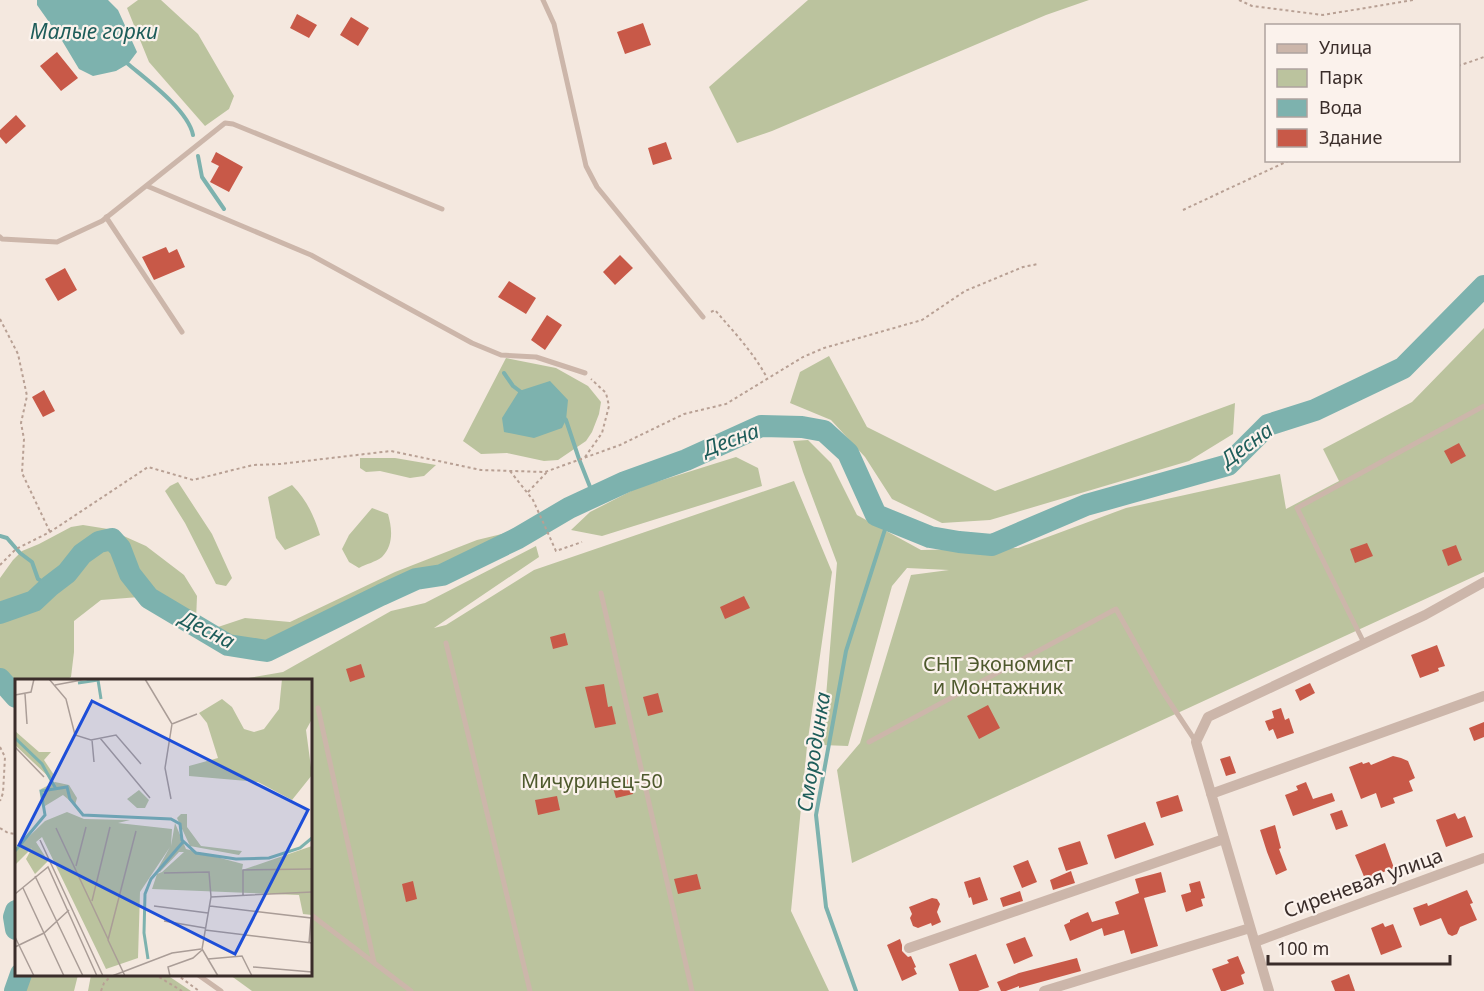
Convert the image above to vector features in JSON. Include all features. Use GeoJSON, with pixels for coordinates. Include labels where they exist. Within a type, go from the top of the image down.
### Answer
{"type":"FeatureCollection","features":[{"type":"Feature","properties":{"kind":"street"},"geometry":{"type":"LineString","coordinates":[[1269,991],[1196,742],[1208,717],[1425,615],[1484,582]]}},
{"type":"Feature","properties":{"kind":"street"},"geometry":{"type":"LineString","coordinates":[[1211,794],[1484,696]]}},
{"type":"Feature","properties":{"kind":"street"},"geometry":{"type":"LineString","coordinates":[[909,948],[1224,839]]}},
{"type":"Feature","properties":{"kind":"street","name":"Сиреневая улица"},"geometry":{"type":"LineString","coordinates":[[1255,942],[1484,858]]}},
{"type":"Feature","properties":{"kind":"street"},"geometry":{"type":"LineString","coordinates":[[1044,991],[1250,927]]}},
{"type":"Feature","properties":{"kind":"lane"},"geometry":{"type":"LineString","coordinates":[[543,0],[554,24],[586,166],[597,187],[703,317]]}},
{"type":"Feature","properties":{"kind":"lane"},"geometry":{"type":"LineString","coordinates":[[0,237],[57,242],[102,221],[225,123],[442,209]]}},
{"type":"Feature","properties":{"kind":"lane"},"geometry":{"type":"LineString","coordinates":[[147,186],[311,255],[472,343],[501,355],[536,357],[585,373]]}},
{"type":"Feature","properties":{"kind":"lane"},"geometry":{"type":"LineString","coordinates":[[106,217],[182,332]]}},
{"type":"Feature","properties":{"kind":"lane"},"geometry":{"type":"LineString","coordinates":[[1364,643],[1297,508],[1484,406]]}},
{"type":"Feature","properties":{"kind":"lane"},"geometry":{"type":"LineString","coordinates":[[601,593],[692,991]]}},
{"type":"Feature","properties":{"kind":"lane"},"geometry":{"type":"LineString","coordinates":[[869,742],[1116,609],[1161,689],[1196,742]]}},
{"type":"Feature","properties":{"kind":"lane"},"geometry":{"type":"LineString","coordinates":[[446,643],[530,991]]}},
{"type":"Feature","properties":{"kind":"lane"},"geometry":{"type":"LineString","coordinates":[[318,708],[374,962]]}},
{"type":"Feature","properties":{"kind":"lane"},"geometry":{"type":"LineString","coordinates":[[312,916],[411,991]]}},
{"type":"Feature","properties":{"kind":"lane"},"geometry":{"type":"LineString","coordinates":[[198,976],[221,991]]}},
{"type":"Feature","properties":{"kind":"path"},"geometry":{"type":"LineString","coordinates":[[1239,0],[1252,6],[1323,15],[1413,0]]}},
{"type":"Feature","properties":{"kind":"path"},"geometry":{"type":"LineString","coordinates":[[1460,65],[1484,57]]}},
{"type":"Feature","properties":{"kind":"path"},"geometry":{"type":"LineString","coordinates":[[1183,210],[1286,162]]}},
{"type":"Feature","properties":{"kind":"path"},"geometry":{"type":"LineString","coordinates":[[0,565],[16,549],[50,532],[148,467],[193,480],[253,465],[391,451],[481,470],[544,472],[620,445],[684,414],[726,404],[803,357],[824,348],[922,320],[965,291],[1023,267],[1038,264]]}},
{"type":"Feature","properties":{"kind":"path"},"geometry":{"type":"LineString","coordinates":[[703,317],[715,310],[763,369],[767,378]]}},
{"type":"Feature","properties":{"kind":"path"},"geometry":{"type":"LineString","coordinates":[[0,319],[18,354],[27,396],[21,423],[24,439],[22,473],[50,532]]}},
{"type":"Feature","properties":{"kind":"path"},"geometry":{"type":"LineString","coordinates":[[585,373],[606,393],[609,406],[602,433],[585,457]]}},
{"type":"Feature","properties":{"kind":"path"},"geometry":{"type":"LineString","coordinates":[[528,492],[549,470]]}},
{"type":"Feature","properties":{"kind":"path"},"geometry":{"type":"LineString","coordinates":[[510,471],[533,500],[556,551],[582,542]]}},
{"type":"Feature","properties":{"kind":"path"},"geometry":{"type":"LineString","coordinates":[[0,747],[4,757],[3,793],[0,801]]}},
{"type":"Feature","properties":{"kind":"path"},"geometry":{"type":"LineString","coordinates":[[0,780],[3,784]]}},
{"type":"Feature","properties":{"kind":"path"},"geometry":{"type":"LineString","coordinates":[[0,828],[15,834]]}},
{"type":"Feature","properties":{"kind":"path"},"geometry":{"type":"LineString","coordinates":[[101,991],[104,983],[112,976]]}},
{"type":"Feature","properties":{"kind":"path"},"geometry":{"type":"LineString","coordinates":[[156,976],[182,991]]}},
{"type":"Feature","properties":{"kind":"path"},"geometry":{"type":"LineString","coordinates":[[177,976],[199,991]]}},
{"type":"Feature","properties":{"kind":"green space"},"geometry":{"type":"Polygon","coordinates":[[[138,0],[161,0],[198,34],[234,96],[229,109],[205,126],[149,62],[127,8],[138,0]]]}},
{"type":"Feature","properties":{"kind":"green space"},"geometry":{"type":"Polygon","coordinates":[[[808,0],[1089,0],[1046,15],[772,131],[737,143],[709,87],[808,0]]]}},
{"type":"Feature","properties":{"kind":"green space","name":"СНТ Экономист и Монтажник"},"geometry":{"type":"Polygon","coordinates":[[[1484,328],[1484,572],[852,863],[837,770],[860,743],[911,575],[949,570],[907,568],[892,586],[848,746],[822,745],[837,563],[793,441],[808,440],[831,463],[857,515],[921,550],[1018,548],[1126,508],[1280,474],[1286,509],[1339,481],[1323,449],[1412,402],[1484,328]]]}},
{"type":"Feature","properties":{"kind":"green space"},"geometry":{"type":"Polygon","coordinates":[[[829,356],[867,427],[995,491],[1235,403],[1233,434],[1189,461],[990,520],[942,523],[892,499],[865,457],[831,420],[790,403],[800,372],[829,356]]]}},
{"type":"Feature","properties":{"kind":"green space"},"geometry":{"type":"Polygon","coordinates":[[[506,358],[556,368],[588,386],[601,402],[599,414],[586,441],[558,460],[544,461],[507,453],[481,454],[463,441],[506,358]]]}},
{"type":"Feature","properties":{"kind":"green space"},"geometry":{"type":"Polygon","coordinates":[[[736,457],[758,468],[762,486],[602,536],[571,530],[590,512],[637,488],[736,457]]]}},
{"type":"Feature","properties":{"kind":"green space"},"geometry":{"type":"Polygon","coordinates":[[[360,458],[395,458],[436,465],[424,476],[410,478],[380,471],[366,472],[360,468],[360,458]]]}},
{"type":"Feature","properties":{"kind":"green space","name":"Мичуринец-50"},"geometry":{"type":"Polygon","coordinates":[[[794,481],[832,572],[807,746],[791,911],[829,991],[252,991],[231,976],[312,976],[312,679],[243,679],[283,672],[391,611],[425,603],[536,546],[539,557],[434,628],[446,625],[534,570],[794,481]]]}},
{"type":"Feature","properties":{"kind":"green space"},"geometry":{"type":"Polygon","coordinates":[[[178,482],[212,534],[232,578],[226,586],[216,584],[185,523],[165,491],[178,482]]]}},
{"type":"Feature","properties":{"kind":"green space"},"geometry":{"type":"Polygon","coordinates":[[[292,485],[309,508],[320,535],[285,550],[276,538],[268,497],[292,485]]]}},
{"type":"Feature","properties":{"kind":"green space"},"geometry":{"type":"Polygon","coordinates":[[[372,508],[388,514],[391,531],[389,547],[382,557],[359,568],[349,562],[342,549],[349,535],[372,508]]]}},
{"type":"Feature","properties":{"kind":"green space"},"geometry":{"type":"Polygon","coordinates":[[[83,525],[108,529],[146,546],[184,575],[197,596],[196,621],[152,596],[101,600],[74,621],[71,677],[68,679],[15,679],[15,686],[0,671],[0,578],[22,551],[71,527],[83,525]]]}},
{"type":"Feature","properties":{"kind":"green space"},"geometry":{"type":"Polygon","coordinates":[[[514,531],[524,540],[496,554],[440,571],[414,576],[267,648],[231,642],[219,636],[215,628],[245,618],[290,622],[395,572],[477,540],[514,531]]]}},
{"type":"Feature","properties":{"kind":"green space"},"geometry":{"type":"Polygon","coordinates":[[[15,969],[15,976],[78,976],[74,991],[8,991],[15,969]]]}},
{"type":"Feature","properties":{"kind":"green space"},"geometry":{"type":"Polygon","coordinates":[[[91,976],[168,976],[191,991],[88,991],[91,976]]]}},
{"type":"Feature","properties":{"kind":"water","name":"Малые горки"},"geometry":{"type":"Polygon","coordinates":[[[37,0],[108,0],[118,10],[137,52],[128,64],[116,71],[93,76],[79,69],[37,5],[37,0]]]}},
{"type":"Feature","properties":{"kind":"water"},"geometry":{"type":"Polygon","coordinates":[[[550,381],[568,400],[566,420],[562,428],[534,438],[504,432],[502,418],[519,391],[550,381]]]}},
{"type":"Feature","properties":{"kind":"building"},"geometry":{"type":"Polygon","coordinates":[[[297,14],[317,25],[309,38],[290,28],[297,14]]]}},
{"type":"Feature","properties":{"kind":"building"},"geometry":{"type":"Polygon","coordinates":[[[351,17],[369,28],[358,46],[340,35],[351,17]]]}},
{"type":"Feature","properties":{"kind":"building"},"geometry":{"type":"Polygon","coordinates":[[[643,23],[651,45],[625,54],[617,32],[643,23]]]}},
{"type":"Feature","properties":{"kind":"building"},"geometry":{"type":"Polygon","coordinates":[[[57,52],[78,78],[61,91],[40,66],[57,52]]]}},
{"type":"Feature","properties":{"kind":"building"},"geometry":{"type":"Polygon","coordinates":[[[16,115],[26,126],[6,144],[0,137],[0,130],[16,115]]]}},
{"type":"Feature","properties":{"kind":"building"},"geometry":{"type":"Polygon","coordinates":[[[666,142],[672,159],[653,165],[648,148],[666,142]]]}},
{"type":"Feature","properties":{"kind":"building"},"geometry":{"type":"Polygon","coordinates":[[[216,152],[243,167],[229,192],[210,182],[219,166],[211,162],[216,152]]]}},
{"type":"Feature","properties":{"kind":"building"},"geometry":{"type":"Polygon","coordinates":[[[166,247],[169,253],[177,249],[185,267],[154,280],[142,257],[166,247]]]}},
{"type":"Feature","properties":{"kind":"building"},"geometry":{"type":"Polygon","coordinates":[[[620,255],[633,268],[615,285],[603,272],[620,255]]]}},
{"type":"Feature","properties":{"kind":"building"},"geometry":{"type":"Polygon","coordinates":[[[65,268],[77,290],[58,301],[45,279],[65,268]]]}},
{"type":"Feature","properties":{"kind":"building"},"geometry":{"type":"Polygon","coordinates":[[[509,281],[536,298],[526,314],[498,297],[509,281]]]}},
{"type":"Feature","properties":{"kind":"building"},"geometry":{"type":"Polygon","coordinates":[[[547,315],[562,325],[545,350],[531,340],[547,315]]]}},
{"type":"Feature","properties":{"kind":"building"},"geometry":{"type":"Polygon","coordinates":[[[44,390],[55,411],[43,417],[32,397],[44,390]]]}},
{"type":"Feature","properties":{"kind":"building"},"geometry":{"type":"Polygon","coordinates":[[[1459,443],[1466,456],[1451,464],[1444,451],[1459,443]]]}},
{"type":"Feature","properties":{"kind":"building"},"geometry":{"type":"Polygon","coordinates":[[[1367,543],[1373,556],[1355,563],[1350,549],[1367,543]]]}},
{"type":"Feature","properties":{"kind":"building"},"geometry":{"type":"Polygon","coordinates":[[[1456,545],[1462,560],[1448,566],[1442,550],[1456,545]]]}},
{"type":"Feature","properties":{"kind":"building"},"geometry":{"type":"Polygon","coordinates":[[[744,596],[750,608],[725,619],[720,607],[744,596]]]}},
{"type":"Feature","properties":{"kind":"building"},"geometry":{"type":"Polygon","coordinates":[[[565,633],[568,645],[553,649],[550,637],[565,633]]]}},
{"type":"Feature","properties":{"kind":"building"},"geometry":{"type":"Polygon","coordinates":[[[1437,645],[1445,666],[1438,668],[1439,671],[1420,678],[1411,655],[1437,645]]]}},
{"type":"Feature","properties":{"kind":"building"},"geometry":{"type":"Polygon","coordinates":[[[361,664],[365,677],[350,682],[346,669],[361,664]]]}},
{"type":"Feature","properties":{"kind":"building"},"geometry":{"type":"Polygon","coordinates":[[[1310,683],[1315,693],[1300,701],[1295,690],[1310,683]]]}},
{"type":"Feature","properties":{"kind":"building"},"geometry":{"type":"Polygon","coordinates":[[[604,684],[608,707],[612,706],[616,724],[595,728],[585,687],[604,684]]]}},
{"type":"Feature","properties":{"kind":"building"},"geometry":{"type":"Polygon","coordinates":[[[658,693],[663,712],[648,716],[643,697],[658,693]]]}},
{"type":"Feature","properties":{"kind":"building"},"geometry":{"type":"Polygon","coordinates":[[[988,705],[1000,728],[979,739],[967,716],[988,705]]]}},
{"type":"Feature","properties":{"kind":"building"},"geometry":{"type":"Polygon","coordinates":[[[1281,708],[1285,720],[1289,718],[1294,733],[1277,739],[1273,729],[1269,731],[1265,721],[1274,718],[1272,711],[1281,708]]]}},
{"type":"Feature","properties":{"kind":"building"},"geometry":{"type":"Polygon","coordinates":[[[1484,722],[1484,737],[1474,741],[1469,728],[1484,722]]]}},
{"type":"Feature","properties":{"kind":"building"},"geometry":{"type":"Polygon","coordinates":[[[1230,756],[1236,773],[1226,776],[1220,759],[1230,756]]]}},
{"type":"Feature","properties":{"kind":"building"},"geometry":{"type":"Polygon","coordinates":[[[1393,756],[1408,761],[1415,778],[1409,781],[1413,791],[1393,798],[1395,803],[1381,808],[1376,793],[1361,799],[1349,767],[1362,762],[1363,764],[1369,762],[1371,765],[1393,756]]]}},
{"type":"Feature","properties":{"kind":"building"},"geometry":{"type":"Polygon","coordinates":[[[629,779],[633,794],[616,798],[612,784],[629,779]]]}},
{"type":"Feature","properties":{"kind":"building"},"geometry":{"type":"Polygon","coordinates":[[[1306,782],[1313,799],[1332,793],[1335,801],[1293,816],[1285,795],[1298,790],[1296,786],[1306,782]]]}},
{"type":"Feature","properties":{"kind":"building"},"geometry":{"type":"Polygon","coordinates":[[[1178,795],[1183,811],[1161,818],[1156,802],[1178,795]]]}},
{"type":"Feature","properties":{"kind":"building"},"geometry":{"type":"Polygon","coordinates":[[[557,796],[560,810],[538,815],[535,800],[557,796]]]}},
{"type":"Feature","properties":{"kind":"building"},"geometry":{"type":"Polygon","coordinates":[[[1342,810],[1348,826],[1336,830],[1330,814],[1342,810]]]}},
{"type":"Feature","properties":{"kind":"building"},"geometry":{"type":"Polygon","coordinates":[[[1455,813],[1458,819],[1465,816],[1473,837],[1446,847],[1436,820],[1455,813]]]}},
{"type":"Feature","properties":{"kind":"building"},"geometry":{"type":"Polygon","coordinates":[[[1145,822],[1154,845],[1115,859],[1107,835],[1145,822]]]}},
{"type":"Feature","properties":{"kind":"building"},"geometry":{"type":"Polygon","coordinates":[[[1275,825],[1281,848],[1279,849],[1287,870],[1276,875],[1260,830],[1275,825]]]}},
{"type":"Feature","properties":{"kind":"building"},"geometry":{"type":"Polygon","coordinates":[[[1080,841],[1088,864],[1066,871],[1058,848],[1080,841]]]}},
{"type":"Feature","properties":{"kind":"building"},"geometry":{"type":"Polygon","coordinates":[[[1385,843],[1394,868],[1365,879],[1355,855],[1385,843]]]}},
{"type":"Feature","properties":{"kind":"building"},"geometry":{"type":"Polygon","coordinates":[[[1028,860],[1037,882],[1022,888],[1013,866],[1028,860]]]}},
{"type":"Feature","properties":{"kind":"building"},"geometry":{"type":"Polygon","coordinates":[[[1071,871],[1075,883],[1053,890],[1050,880],[1071,871]]]}},
{"type":"Feature","properties":{"kind":"building"},"geometry":{"type":"Polygon","coordinates":[[[1161,872],[1166,892],[1144,898],[1158,946],[1131,954],[1124,930],[1104,936],[1102,928],[1070,941],[1064,925],[1070,920],[1088,912],[1092,922],[1119,914],[1115,902],[1139,893],[1135,879],[1161,872]]]}},
{"type":"Feature","properties":{"kind":"building"},"geometry":{"type":"Polygon","coordinates":[[[697,874],[701,889],[678,894],[674,879],[697,874]]]}},
{"type":"Feature","properties":{"kind":"building"},"geometry":{"type":"Polygon","coordinates":[[[980,877],[988,900],[973,905],[964,882],[980,877]]]}},
{"type":"Feature","properties":{"kind":"building"},"geometry":{"type":"Polygon","coordinates":[[[413,881],[417,899],[406,902],[402,884],[413,881]]]}},
{"type":"Feature","properties":{"kind":"building"},"geometry":{"type":"Polygon","coordinates":[[[1200,881],[1205,898],[1201,899],[1203,906],[1186,912],[1181,895],[1191,892],[1189,884],[1200,881]]]}},
{"type":"Feature","properties":{"kind":"building"},"geometry":{"type":"Polygon","coordinates":[[[1467,890],[1477,920],[1460,927],[1457,934],[1452,936],[1448,934],[1441,918],[1420,926],[1413,908],[1427,903],[1428,906],[1467,890]]]}},
{"type":"Feature","properties":{"kind":"building"},"geometry":{"type":"Polygon","coordinates":[[[1020,891],[1023,901],[1003,907],[1000,898],[1020,891]]]}},
{"type":"Feature","properties":{"kind":"building"},"geometry":{"type":"Polygon","coordinates":[[[932,898],[937,899],[940,904],[937,912],[941,922],[918,928],[913,926],[909,907],[932,898]]]}},
{"type":"Feature","properties":{"kind":"building"},"geometry":{"type":"Polygon","coordinates":[[[1383,923],[1385,927],[1393,924],[1402,947],[1381,955],[1371,928],[1383,923]]]}},
{"type":"Feature","properties":{"kind":"building"},"geometry":{"type":"Polygon","coordinates":[[[1025,937],[1033,956],[1014,964],[1006,944],[1025,937]]]}},
{"type":"Feature","properties":{"kind":"building"},"geometry":{"type":"Polygon","coordinates":[[[900,939],[902,951],[908,957],[911,956],[917,974],[902,981],[887,945],[900,939]]]}},
{"type":"Feature","properties":{"kind":"building"},"geometry":{"type":"Polygon","coordinates":[[[976,954],[989,987],[978,991],[959,991],[949,964],[976,954]]]}},
{"type":"Feature","properties":{"kind":"building"},"geometry":{"type":"Polygon","coordinates":[[[1238,956],[1245,973],[1241,975],[1244,984],[1221,991],[1212,969],[1229,963],[1227,960],[1238,956]]]}},
{"type":"Feature","properties":{"kind":"building"},"geometry":{"type":"Polygon","coordinates":[[[1077,958],[1081,971],[1006,991],[1001,991],[997,982],[1019,973],[1077,958]]]}},
{"type":"Feature","properties":{"kind":"building"},"geometry":{"type":"Polygon","coordinates":[[[1349,974],[1355,991],[1335,991],[1331,981],[1349,974]]]}},
{"type":"Feature","properties":{"kind":"waterway"},"geometry":{"type":"LineString","coordinates":[[128,64],[175,106],[190,125],[193,135]]}},
{"type":"Feature","properties":{"kind":"waterway"},"geometry":{"type":"LineString","coordinates":[[198,156],[202,177],[224,209]]}},
{"type":"Feature","properties":{"kind":"waterway","name":"Десна"},"geometry":{"type":"LineString","coordinates":[[0,613],[34,601],[67,573],[82,554],[99,542],[112,539],[120,548],[130,574],[149,598],[228,645],[267,651],[416,579],[442,575],[518,538],[569,508],[625,482],[686,460],[761,426],[802,427],[824,431],[848,453],[876,515],[930,537],[992,545],[1086,505],[1228,465],[1268,425],[1315,410],[1403,368],[1484,286]]}},
{"type":"Feature","properties":{"kind":"waterway"},"geometry":{"type":"LineString","coordinates":[[504,373],[513,386],[521,392]]}},
{"type":"Feature","properties":{"kind":"waterway"},"geometry":{"type":"LineString","coordinates":[[564,418],[594,497]]}},
{"type":"Feature","properties":{"kind":"waterway","name":"Смородинка"},"geometry":{"type":"LineString","coordinates":[[856,991],[826,907],[816,815],[846,651],[888,520]]}},
{"type":"Feature","properties":{"kind":"waterway"},"geometry":{"type":"LineString","coordinates":[[0,536],[7,538],[20,553],[32,562],[38,579],[50,586]]}},
{"type":"Feature","properties":{"kind":"waterway","name":"Десна"},"geometry":{"type":"LineString","coordinates":[[0,679],[15,696]]}},
{"type":"Feature","properties":{"kind":"waterway","name":"Десна"},"geometry":{"type":"LineString","coordinates":[[15,914],[15,923]]}},
{"type":"Feature","properties":{"kind":"waterway","name":"Десна"},"geometry":{"type":"LineString","coordinates":[[15,991],[20,976]]}}]}
